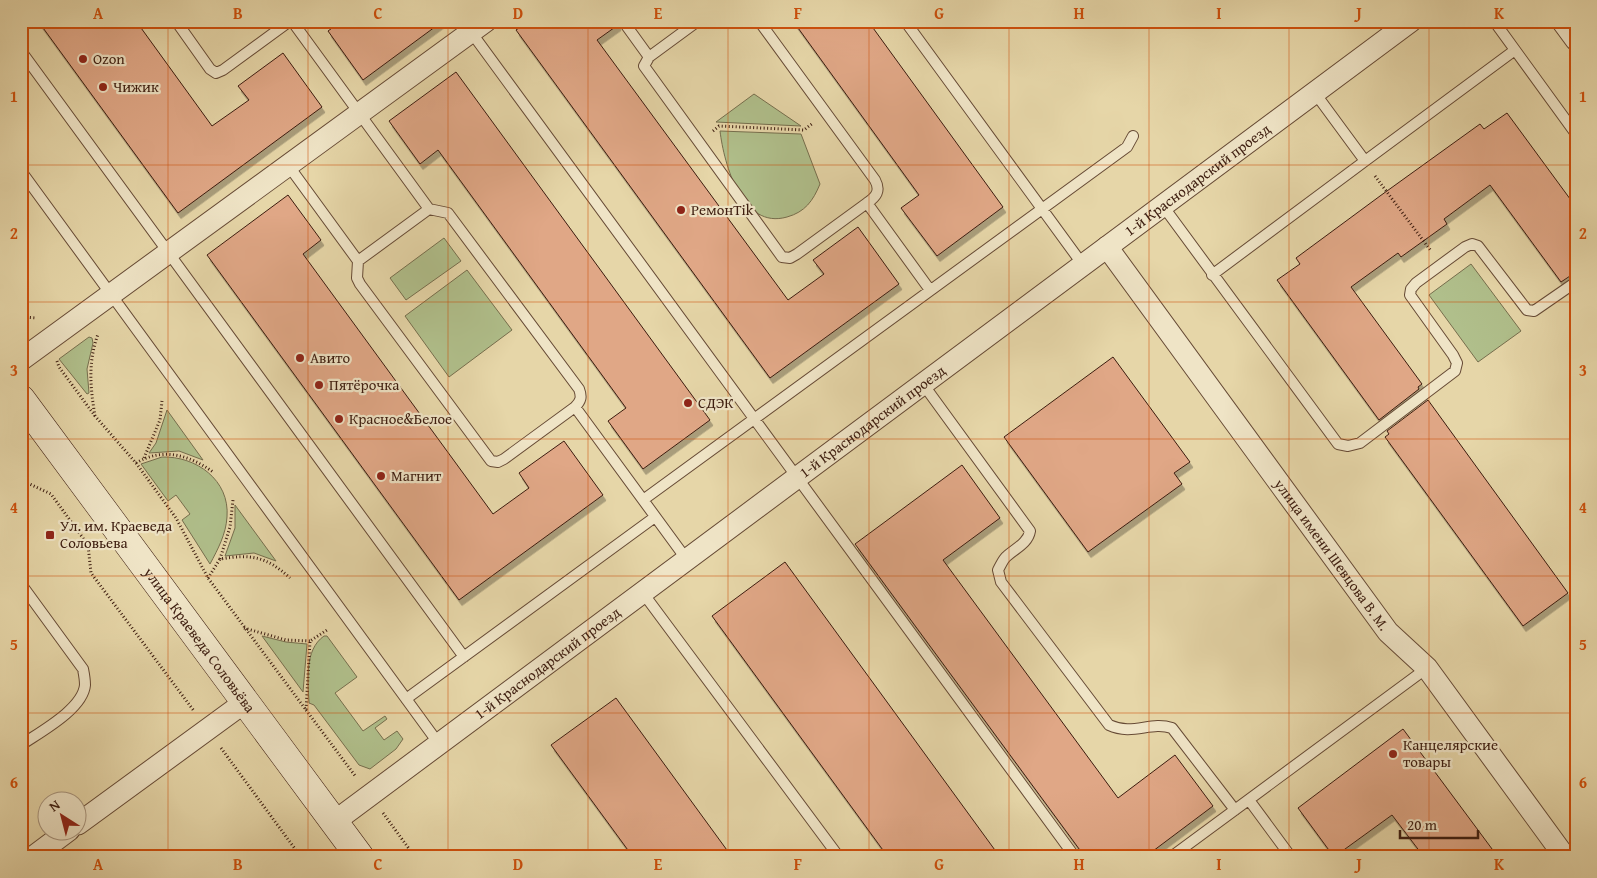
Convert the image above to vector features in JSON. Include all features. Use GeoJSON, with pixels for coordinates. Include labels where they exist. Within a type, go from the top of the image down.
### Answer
{"type":"FeatureCollection","features":[{"type":"Feature","properties":{"kind":"main road","name":"улица Краеведа Соловьёва"},"geometry":{"type":"LineString","coordinates":[[21,398],[360,857]]}},
{"type":"Feature","properties":{"kind":"street","name":"1-й Краснодарский проезд"},"geometry":{"type":"LineString","coordinates":[[334,822],[1411,21]]}},
{"type":"Feature","properties":{"kind":"street"},"geometry":{"type":"LineString","coordinates":[[1562,21],[1576,40]]}},
{"type":"Feature","properties":{"kind":"street"},"geometry":{"type":"LineString","coordinates":[[21,360],[360,114],[473,25]]}},
{"type":"Feature","properties":{"kind":"street","name":"улица имени Шевцова В. М."},"geometry":{"type":"LineString","coordinates":[[1107,247],[1388,632],[1427,668],[1565,857]]}},
{"type":"Feature","properties":{"kind":"street"},"geometry":{"type":"LineString","coordinates":[[88,817],[245,702]]}},
{"type":"Feature","properties":{"kind":"street"},"geometry":{"type":"LineString","coordinates":[[34,857],[56,840]]}},
{"type":"Feature","properties":{"kind":"lane"},"geometry":{"type":"LineString","coordinates":[[176,21],[210,69],[216,73],[223,70],[291,21],[429,209],[448,213],[469,239],[579,389],[580,403],[504,459],[498,462],[491,461],[360,284],[357,278],[358,261],[288,165]]}},
{"type":"Feature","properties":{"kind":"lane"},"geometry":{"type":"LineString","coordinates":[[623,21],[649,57]]}},
{"type":"Feature","properties":{"kind":"lane"},"geometry":{"type":"LineString","coordinates":[[698,21],[649,57],[645,61],[646,70],[782,257],[790,258],[867,203],[877,193],[878,187],[759,21]]}},
{"type":"Feature","properties":{"kind":"lane"},"geometry":{"type":"LineString","coordinates":[[905,21],[1083,265]]}},
{"type":"Feature","properties":{"kind":"lane"},"geometry":{"type":"LineString","coordinates":[[1494,21],[1576,134]]}},
{"type":"Feature","properties":{"kind":"lane"},"geometry":{"type":"LineString","coordinates":[[473,25],[753,420],[1075,857]]}},
{"type":"Feature","properties":{"kind":"lane"},"geometry":{"type":"LineString","coordinates":[[1212,275],[1515,50]]}},
{"type":"Feature","properties":{"kind":"lane"},"geometry":{"type":"LineString","coordinates":[[21,51],[464,657]]}},
{"type":"Feature","properties":{"kind":"lane"},"geometry":{"type":"LineString","coordinates":[[1315,93],[1365,161]]}},
{"type":"Feature","properties":{"kind":"lane"},"geometry":{"type":"LineString","coordinates":[[643,500],[1127,147],[1133,136]]}},
{"type":"Feature","properties":{"kind":"lane"},"geometry":{"type":"LineString","coordinates":[[21,171],[439,744]]}},
{"type":"Feature","properties":{"kind":"lane"},"geometry":{"type":"LineString","coordinates":[[867,203],[930,290]]}},
{"type":"Feature","properties":{"kind":"lane"},"geometry":{"type":"LineString","coordinates":[[1163,206],[1332,438],[1338,444],[1348,446],[1360,443],[1455,371],[1457,363],[1453,356],[1410,295],[1411,289],[1416,283],[1441,265],[1472,244],[1478,246],[1522,305],[1528,310],[1534,311],[1576,282]]}},
{"type":"Feature","properties":{"kind":"lane"},"geometry":{"type":"LineString","coordinates":[[358,261],[429,209]]}},
{"type":"Feature","properties":{"kind":"lane"},"geometry":{"type":"LineString","coordinates":[[923,384],[1027,525],[1029,538],[1005,557],[998,570],[1001,582],[1108,725],[1122,731],[1144,729],[1159,724],[1172,728],[1234,810]]}},
{"type":"Feature","properties":{"kind":"lane"},"geometry":{"type":"LineString","coordinates":[[575,407],[686,560]]}},
{"type":"Feature","properties":{"kind":"lane"},"geometry":{"type":"LineString","coordinates":[[406,699],[655,517]]}},
{"type":"Feature","properties":{"kind":"lane"},"geometry":{"type":"LineString","coordinates":[[21,584],[83,669],[85,685],[80,698],[70,711],[23,740]]}},
{"type":"Feature","properties":{"kind":"lane"},"geometry":{"type":"LineString","coordinates":[[643,592],[839,857]]}},
{"type":"Feature","properties":{"kind":"lane"},"geometry":{"type":"LineString","coordinates":[[1171,857],[1427,668]]}},
{"type":"Feature","properties":{"kind":"lane"},"geometry":{"type":"LineString","coordinates":[[1249,800],[1291,857]]}},
{"type":"Feature","properties":{"kind":"lane"},"geometry":{"type":"LineString","coordinates":[[1371,857],[1373,855],[1375,857]]}},
{"type":"Feature","properties":{"kind":"path"},"geometry":{"type":"LineString","coordinates":[[698,141],[719,126],[804,130],[826,113]]}},
{"type":"Feature","properties":{"kind":"path"},"geometry":{"type":"LineString","coordinates":[[1365,161],[1441,265]]}},
{"type":"Feature","properties":{"kind":"path"},"geometry":{"type":"LineString","coordinates":[[21,314],[35,319],[42,313]]}},
{"type":"Feature","properties":{"kind":"path"},"geometry":{"type":"LineString","coordinates":[[95,416],[90,358],[101,326]]}},
{"type":"Feature","properties":{"kind":"path"},"geometry":{"type":"LineString","coordinates":[[57,358],[59,367],[95,416],[136,463],[176,518],[208,578],[360,782]]}},
{"type":"Feature","properties":{"kind":"path"},"geometry":{"type":"LineString","coordinates":[[143,458],[160,420],[162,401]]}},
{"type":"Feature","properties":{"kind":"path"},"geometry":{"type":"LineString","coordinates":[[136,463],[143,458],[164,453],[181,454],[198,461],[213,472]]}},
{"type":"Feature","properties":{"kind":"path"},"geometry":{"type":"LineString","coordinates":[[21,480],[51,494],[88,545],[91,573],[195,712]]}},
{"type":"Feature","properties":{"kind":"path"},"geometry":{"type":"LineString","coordinates":[[208,578],[220,559],[230,527],[233,500]]}},
{"type":"Feature","properties":{"kind":"path"},"geometry":{"type":"LineString","coordinates":[[220,559],[239,556],[259,558],[274,564],[290,578]]}},
{"type":"Feature","properties":{"kind":"path"},"geometry":{"type":"LineString","coordinates":[[244,628],[286,640],[310,641],[327,630]]}},
{"type":"Feature","properties":{"kind":"path"},"geometry":{"type":"LineString","coordinates":[[306,710],[310,641]]}},
{"type":"Feature","properties":{"kind":"path"},"geometry":{"type":"LineString","coordinates":[[218,744],[300,857]]}},
{"type":"Feature","properties":{"kind":"path"},"geometry":{"type":"LineString","coordinates":[[379,808],[415,857]]}},
{"type":"Feature","properties":{"kind":"path"},"geometry":{"type":"LineString","coordinates":[[21,823],[29,834]]}},
{"type":"Feature","properties":{"kind":"green space"},"geometry":{"type":"Polygon","coordinates":[[[754,94],[801,126],[716,122],[754,94]]]}},
{"type":"Feature","properties":{"kind":"green space"},"geometry":{"type":"Polygon","coordinates":[[[720,131],[801,134],[820,184],[808,205],[799,212],[787,217],[771,218],[758,214],[747,204],[731,176],[720,131]]]}},
{"type":"Feature","properties":{"kind":"green space"},"geometry":{"type":"Polygon","coordinates":[[[444,238],[461,261],[406,300],[390,278],[444,238]]]}},
{"type":"Feature","properties":{"kind":"green space"},"geometry":{"type":"Polygon","coordinates":[[[1471,264],[1521,331],[1478,362],[1429,295],[1471,264]]]}},
{"type":"Feature","properties":{"kind":"green space"},"geometry":{"type":"Polygon","coordinates":[[[467,270],[512,330],[449,377],[405,316],[467,270]]]}},
{"type":"Feature","properties":{"kind":"green space"},"geometry":{"type":"Polygon","coordinates":[[[89,337],[92,338],[93,343],[87,369],[89,393],[87,394],[59,359],[89,337]]]}},
{"type":"Feature","properties":{"kind":"green space"},"geometry":{"type":"Polygon","coordinates":[[[167,410],[203,460],[179,451],[149,453],[156,443],[167,410]]]}},
{"type":"Feature","properties":{"kind":"green space"},"geometry":{"type":"Polygon","coordinates":[[[162,457],[187,461],[198,466],[217,481],[223,492],[227,517],[225,529],[210,564],[182,520],[190,514],[176,495],[168,501],[141,464],[162,457]]]}},
{"type":"Feature","properties":{"kind":"green space"},"geometry":{"type":"Polygon","coordinates":[[[235,505],[276,561],[254,553],[225,556],[235,528],[235,505]]]}},
{"type":"Feature","properties":{"kind":"green space"},"geometry":{"type":"Polygon","coordinates":[[[262,636],[286,642],[307,644],[303,692],[262,636]]]}},
{"type":"Feature","properties":{"kind":"green space"},"geometry":{"type":"Polygon","coordinates":[[[324,636],[327,636],[357,677],[335,693],[363,731],[385,716],[387,719],[375,728],[384,740],[397,731],[403,739],[396,749],[370,769],[359,765],[314,705],[309,703],[308,676],[310,658],[313,649],[324,636]]]}},
{"type":"Feature","properties":{"kind":"building"},"geometry":{"type":"Polygon","coordinates":[[[38,21],[136,21],[212,126],[249,100],[238,86],[283,53],[322,107],[178,213],[38,21]]]}},
{"type":"Feature","properties":{"kind":"building"},"geometry":{"type":"Polygon","coordinates":[[[342,21],[443,21],[363,80],[328,31],[342,21]]]}},
{"type":"Feature","properties":{"kind":"building"},"geometry":{"type":"Polygon","coordinates":[[[529,21],[616,21],[618,25],[597,40],[788,300],[824,274],[813,260],[858,227],[899,284],[770,378],[516,30],[529,21]]]}},
{"type":"Feature","properties":{"kind":"building"},"geometry":{"type":"Polygon","coordinates":[[[793,21],[868,21],[1003,207],[937,256],[901,208],[919,195],[793,21]]]}},
{"type":"Feature","properties":{"kind":"building"},"geometry":{"type":"Polygon","coordinates":[[[456,72],[710,420],[643,469],[608,421],[626,408],[438,150],[420,164],[389,121],[456,72]]]}},
{"type":"Feature","properties":{"kind":"building"},"geometry":{"type":"Polygon","coordinates":[[[1507,113],[1576,207],[1576,272],[1561,282],[1490,185],[1444,219],[1447,224],[1401,257],[1398,253],[1351,287],[1422,384],[1418,387],[1419,389],[1379,420],[1277,280],[1300,264],[1296,258],[1380,196],[1480,124],[1484,129],[1507,113]]]}},
{"type":"Feature","properties":{"kind":"building"},"geometry":{"type":"Polygon","coordinates":[[[288,195],[321,240],[303,254],[493,514],[529,488],[519,473],[564,441],[603,495],[459,600],[207,255],[288,195]]]}},
{"type":"Feature","properties":{"kind":"building"},"geometry":{"type":"Polygon","coordinates":[[[1113,357],[1190,462],[1174,473],[1182,484],[1088,552],[1004,437],[1113,357]]]}},
{"type":"Feature","properties":{"kind":"building"},"geometry":{"type":"Polygon","coordinates":[[[1428,400],[1568,593],[1523,626],[1385,437],[1389,434],[1387,431],[1428,400]]]}},
{"type":"Feature","properties":{"kind":"building"},"geometry":{"type":"Polygon","coordinates":[[[962,465],[1000,518],[943,560],[1118,798],[1175,755],[1213,806],[1145,857],[1085,857],[855,544],[962,465]]]}},
{"type":"Feature","properties":{"kind":"building"},"geometry":{"type":"Polygon","coordinates":[[[785,562],[1000,857],[888,857],[712,616],[785,562]]]}},
{"type":"Feature","properties":{"kind":"building"},"geometry":{"type":"Polygon","coordinates":[[[616,698],[732,857],[633,857],[551,745],[616,698]]]}},
{"type":"Feature","properties":{"kind":"building"},"geometry":{"type":"Polygon","coordinates":[[[1403,729],[1498,857],[1424,857],[1392,815],[1334,857],[1298,808],[1403,729]]]}},
{"type":"Feature","properties":{"kind":"place","name":"Ozon"},"geometry":{"type":"Point","coordinates":[83,59]}},
{"type":"Feature","properties":{"kind":"place","name":"Чижик"},"geometry":{"type":"Point","coordinates":[103,87]}},
{"type":"Feature","properties":{"kind":"place","name":"РемонTik"},"geometry":{"type":"Point","coordinates":[681,210]}},
{"type":"Feature","properties":{"kind":"place","name":"Авито"},"geometry":{"type":"Point","coordinates":[300,358]}},
{"type":"Feature","properties":{"kind":"place","name":"Пятёрочка"},"geometry":{"type":"Point","coordinates":[319,385]}},
{"type":"Feature","properties":{"kind":"place","name":"СДЭК"},"geometry":{"type":"Point","coordinates":[688,403]}},
{"type":"Feature","properties":{"kind":"place","name":"Красное&Белое"},"geometry":{"type":"Point","coordinates":[339,419]}},
{"type":"Feature","properties":{"kind":"place","name":"Магнит"},"geometry":{"type":"Point","coordinates":[381,476]}},
{"type":"Feature","properties":{"kind":"place","name":"Ул. им. Краеведа Соловьева"},"geometry":{"type":"Point","coordinates":[50,535]}},
{"type":"Feature","properties":{"kind":"place","name":"Канцелярские товары"},"geometry":{"type":"Point","coordinates":[1393,754]}}]}
